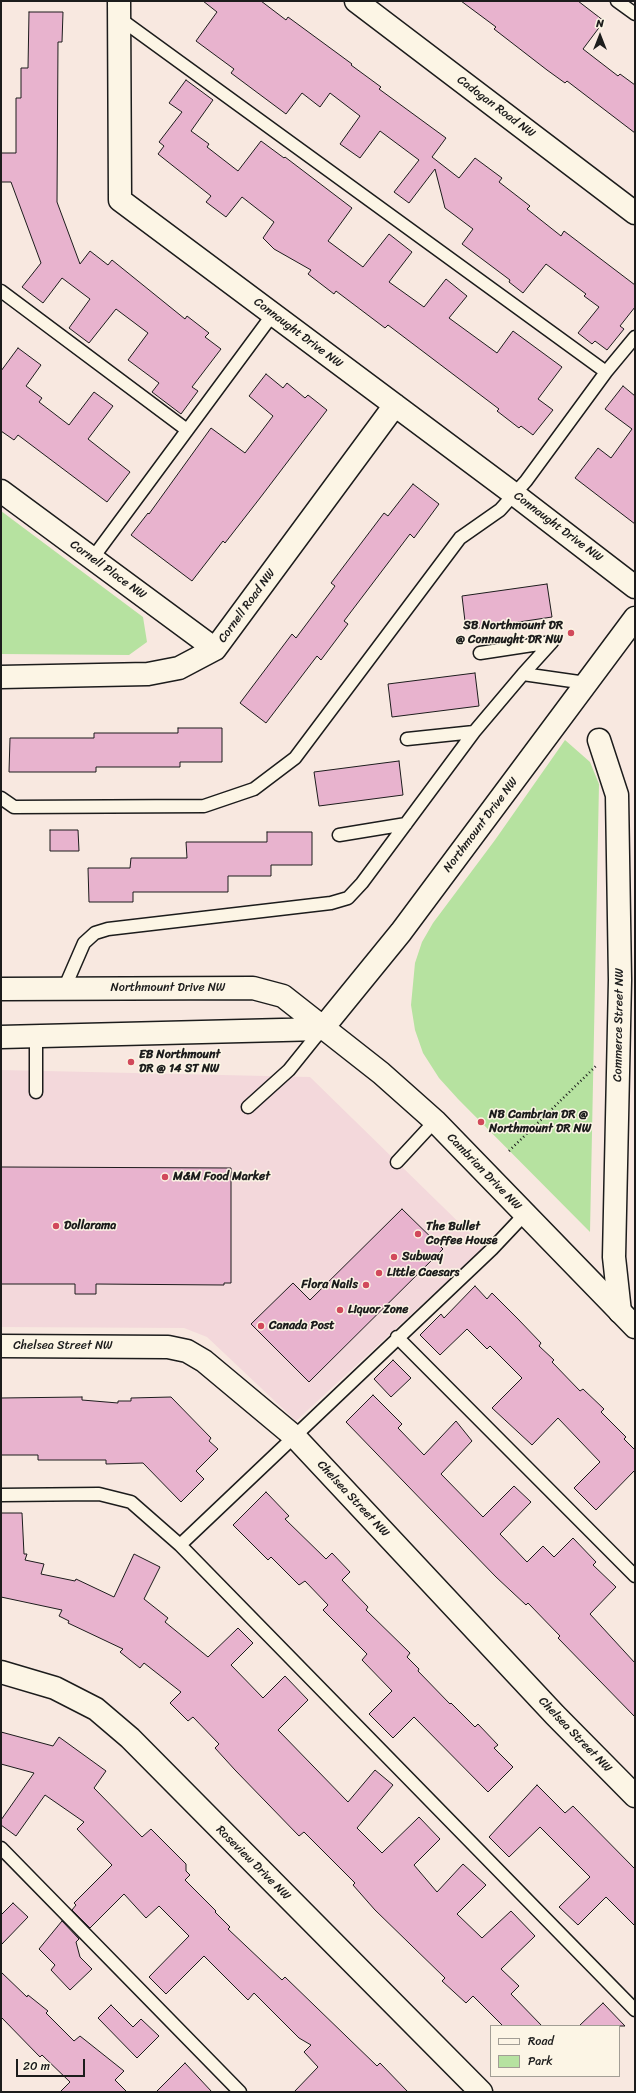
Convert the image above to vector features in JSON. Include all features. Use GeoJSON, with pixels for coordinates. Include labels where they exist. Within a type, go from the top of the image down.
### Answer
{"type":"FeatureCollection","features":[{"type":"Feature","properties":{"kind":"street","name":"Cadogan Road NW"},"geometry":{"type":"LineString","coordinates":[[356,1],[635,213]]}},
{"type":"Feature","properties":{"kind":"street","name":"Connaught Drive NW"},"geometry":{"type":"LineString","coordinates":[[119,9],[120,200],[514,494],[635,587]]}},
{"type":"Feature","properties":{"kind":"street","name":"Cornell Road NW"},"geometry":{"type":"LineString","coordinates":[[1,677],[148,674],[179,668],[215,649],[395,405]]}},
{"type":"Feature","properties":{"kind":"street","name":"Cornell Place NW"},"geometry":{"type":"LineString","coordinates":[[1,491],[215,649]]}},
{"type":"Feature","properties":{"kind":"street","name":"Northmount Drive NW"},"geometry":{"type":"LineString","coordinates":[[1,989],[253,988],[283,996],[322,1028],[401,932],[635,618]]}},
{"type":"Feature","properties":{"kind":"street","name":"Commerce Street NW"},"geometry":{"type":"LineString","coordinates":[[599,740],[617,795],[628,979],[619,1043],[614,1257],[620,1312]]}},
{"type":"Feature","properties":{"kind":"street"},"geometry":{"type":"LineString","coordinates":[[1,1037],[322,1028]]}},
{"type":"Feature","properties":{"kind":"street","name":"Cambrian Drive NW"},"geometry":{"type":"LineString","coordinates":[[322,1028],[381,1073],[435,1121],[635,1327]]}},
{"type":"Feature","properties":{"kind":"street","name":"Chelsea Street NW"},"geometry":{"type":"LineString","coordinates":[[1,1346],[168,1347],[187,1351],[204,1361],[295,1437],[555,1715],[635,1796]]}},
{"type":"Feature","properties":{"kind":"street","name":"Roseview Drive NW"},"geometry":{"type":"LineString","coordinates":[[1,1672],[55,1688],[96,1710],[130,1738],[481,2092]]}},
{"type":"Feature","properties":{"kind":"lane"},"geometry":{"type":"LineString","coordinates":[[617,1],[635,14]]}},
{"type":"Feature","properties":{"kind":"lane"},"geometry":{"type":"LineString","coordinates":[[119,9],[606,372]]}},
{"type":"Feature","properties":{"kind":"lane"},"geometry":{"type":"LineString","coordinates":[[1,291],[187,430]]}},
{"type":"Feature","properties":{"kind":"lane"},"geometry":{"type":"LineString","coordinates":[[92,559],[272,314]]}},
{"type":"Feature","properties":{"kind":"lane"},"geometry":{"type":"LineString","coordinates":[[1,798],[14,807],[204,806],[254,789],[295,758],[460,538],[500,510],[514,494],[606,372],[635,337]]}},
{"type":"Feature","properties":{"kind":"lane"},"geometry":{"type":"LineString","coordinates":[[64,989],[84,943],[95,933],[108,929],[331,903],[348,898],[362,884],[474,732],[552,642],[480,653]]}},
{"type":"Feature","properties":{"kind":"lane"},"geometry":{"type":"LineString","coordinates":[[523,674],[586,683]]}},
{"type":"Feature","properties":{"kind":"lane"},"geometry":{"type":"LineString","coordinates":[[407,739],[474,732]]}},
{"type":"Feature","properties":{"kind":"lane"},"geometry":{"type":"LineString","coordinates":[[339,835],[406,824]]}},
{"type":"Feature","properties":{"kind":"lane"},"geometry":{"type":"LineString","coordinates":[[248,1107],[290,1070],[322,1028]]}},
{"type":"Feature","properties":{"kind":"lane"},"geometry":{"type":"LineString","coordinates":[[36,1036],[36,1092]]}},
{"type":"Feature","properties":{"kind":"lane"},"geometry":{"type":"LineString","coordinates":[[397,1162],[435,1121]]}},
{"type":"Feature","properties":{"kind":"lane"},"geometry":{"type":"LineString","coordinates":[[180,1545],[295,1437],[397,1337],[492,1249],[524,1214]]}},
{"type":"Feature","properties":{"kind":"lane"},"geometry":{"type":"LineString","coordinates":[[397,1337],[635,1576]]}},
{"type":"Feature","properties":{"kind":"lane"},"geometry":{"type":"LineString","coordinates":[[1,1495],[100,1494],[132,1502],[180,1545],[635,2010]]}},
{"type":"Feature","properties":{"kind":"lane"},"geometry":{"type":"LineString","coordinates":[[1,1848],[240,2092]]}},
{"type":"Feature","properties":{"kind":"path"},"geometry":{"type":"LineString","coordinates":[[510,1151],[619,1043]]}},
{"type":"Feature","properties":{"kind":"shaded area"},"geometry":{"type":"Polygon","coordinates":[[[1,1070],[310,1077],[484,1247],[296,1421],[207,1337],[184,1328],[1,1327],[1,1070]]]}},
{"type":"Feature","properties":{"kind":"green space"},"geometry":{"type":"Polygon","coordinates":[[[1,511],[143,617],[147,642],[129,655],[1,654],[1,511]]]}},
{"type":"Feature","properties":{"kind":"green space"},"geometry":{"type":"Polygon","coordinates":[[[565,740],[590,762],[599,784],[590,1232],[439,1078],[423,1053],[415,1030],[411,1005],[415,963],[422,942],[433,923],[495,840],[565,740]]]}},
{"type":"Feature","properties":{"kind":"building"},"geometry":{"type":"Polygon","coordinates":[[[203,1],[261,1],[286,20],[288,17],[352,64],[351,65],[381,87],[379,89],[446,138],[432,157],[459,178],[475,158],[502,178],[499,182],[530,206],[527,209],[561,236],[564,231],[635,285],[635,307],[620,326],[624,329],[607,350],[595,341],[592,344],[578,333],[599,307],[584,296],[586,294],[546,264],[523,293],[509,282],[510,280],[462,244],[473,229],[445,208],[435,169],[409,203],[394,192],[419,160],[380,131],[360,158],[340,144],[360,116],[330,93],[320,107],[302,93],[286,114],[231,73],[234,69],[196,41],[217,12],[203,1]]]}},
{"type":"Feature","properties":{"kind":"building"},"geometry":{"type":"Polygon","coordinates":[[[461,1],[578,1],[604,21],[583,49],[618,76],[620,74],[635,85],[635,133],[567,81],[565,83],[547,70],[494,29],[496,27],[461,1]]]}},
{"type":"Feature","properties":{"kind":"building"},"geometry":{"type":"Polygon","coordinates":[[[29,12],[63,12],[62,42],[58,42],[57,202],[80,264],[90,251],[108,265],[112,260],[185,319],[187,316],[209,333],[205,337],[221,349],[192,387],[198,391],[181,414],[152,392],[159,383],[128,360],[148,333],[116,309],[89,343],[69,328],[90,299],[62,278],[43,303],[22,287],[41,263],[11,182],[1,182],[1,153],[16,153],[16,98],[21,98],[21,68],[28,68],[29,12]]]}},
{"type":"Feature","properties":{"kind":"building"},"geometry":{"type":"Polygon","coordinates":[[[186,80],[213,100],[191,131],[209,144],[207,147],[238,171],[261,141],[284,158],[285,157],[352,208],[328,241],[363,267],[389,234],[412,252],[389,282],[424,307],[446,279],[467,296],[449,318],[497,353],[513,331],[562,367],[538,399],[553,410],[533,435],[521,426],[519,428],[497,411],[499,409],[388,325],[385,328],[336,291],[334,294],[308,274],[311,270],[274,249],[263,238],[274,222],[242,197],[226,217],[206,202],[211,196],[158,154],[164,146],[159,142],[182,112],[169,103],[186,80]]]}},
{"type":"Feature","properties":{"kind":"building"},"geometry":{"type":"Polygon","coordinates":[[[18,348],[41,365],[26,386],[42,398],[39,402],[69,425],[94,392],[113,406],[88,439],[130,472],[107,502],[18,435],[14,440],[1,431],[1,371],[18,348]]]}},
{"type":"Feature","properties":{"kind":"building"},"geometry":{"type":"Polygon","coordinates":[[[266,374],[283,388],[287,383],[305,398],[308,395],[327,410],[225,543],[223,541],[192,581],[131,535],[148,513],[149,514],[211,428],[245,453],[273,416],[249,396],[266,374]]]}},
{"type":"Feature","properties":{"kind":"building"},"geometry":{"type":"Polygon","coordinates":[[[623,386],[635,396],[635,524],[575,478],[598,448],[611,458],[632,429],[605,409],[623,386]]]}},
{"type":"Feature","properties":{"kind":"building"},"geometry":{"type":"Polygon","coordinates":[[[413,484],[439,504],[414,538],[410,534],[344,621],[348,624],[321,660],[317,656],[266,723],[240,703],[292,634],[296,638],[335,586],[331,583],[384,513],[388,516],[413,484]]]}},
{"type":"Feature","properties":{"kind":"building"},"geometry":{"type":"Polygon","coordinates":[[[547,584],[552,617],[466,630],[462,596],[547,584]]]}},
{"type":"Feature","properties":{"kind":"building"},"geometry":{"type":"Polygon","coordinates":[[[475,673],[479,706],[392,717],[388,684],[475,673]]]}},
{"type":"Feature","properties":{"kind":"building"},"geometry":{"type":"Polygon","coordinates":[[[178,728],[222,728],[222,762],[180,762],[180,767],[96,767],[96,772],[9,772],[10,738],[94,738],[94,733],[178,733],[178,728]]]}},
{"type":"Feature","properties":{"kind":"building"},"geometry":{"type":"Polygon","coordinates":[[[399,761],[403,795],[319,806],[314,772],[399,761]]]}},
{"type":"Feature","properties":{"kind":"building"},"geometry":{"type":"Polygon","coordinates":[[[50,830],[78,830],[79,851],[50,851],[50,830]]]}},
{"type":"Feature","properties":{"kind":"building"},"geometry":{"type":"Polygon","coordinates":[[[267,832],[312,832],[312,865],[271,865],[271,876],[228,876],[228,892],[133,892],[133,902],[89,902],[88,868],[130,868],[131,858],[187,858],[186,842],[267,842],[267,832]]]}},
{"type":"Feature","properties":{"kind":"building"},"geometry":{"type":"Polygon","coordinates":[[[1,1167],[231,1168],[231,1283],[224,1283],[224,1285],[96,1284],[96,1294],[75,1294],[75,1284],[1,1284],[1,1167]]]}},
{"type":"Feature","properties":{"kind":"building"},"geometry":{"type":"Polygon","coordinates":[[[402,1209],[443,1249],[309,1382],[251,1324],[293,1283],[310,1300],[402,1209]]]}},
{"type":"Feature","properties":{"kind":"building"},"geometry":{"type":"Polygon","coordinates":[[[475,1286],[487,1299],[492,1293],[518,1319],[541,1343],[539,1346],[554,1360],[552,1362],[580,1391],[583,1389],[604,1409],[601,1412],[626,1437],[624,1439],[635,1450],[635,1470],[596,1510],[574,1488],[600,1462],[558,1418],[532,1445],[492,1408],[522,1378],[490,1346],[487,1349],[467,1329],[440,1355],[420,1335],[441,1314],[444,1318],[475,1286]]]}},
{"type":"Feature","properties":{"kind":"building"},"geometry":{"type":"Polygon","coordinates":[[[393,1360],[411,1378],[391,1397],[374,1379],[393,1360]]]}},
{"type":"Feature","properties":{"kind":"building"},"geometry":{"type":"Polygon","coordinates":[[[373,1395],[402,1424],[398,1428],[424,1455],[456,1421],[472,1441],[441,1474],[483,1517],[514,1486],[531,1502],[500,1534],[527,1562],[543,1546],[554,1557],[573,1538],[596,1562],[593,1565],[616,1587],[590,1614],[635,1663],[635,1717],[558,1638],[560,1636],[528,1603],[526,1605],[496,1577],[346,1422],[373,1395]]]}},
{"type":"Feature","properties":{"kind":"building"},"geometry":{"type":"Polygon","coordinates":[[[82,1397],[82,1400],[118,1403],[118,1401],[131,1401],[131,1398],[171,1397],[211,1438],[209,1441],[218,1449],[196,1471],[204,1479],[181,1502],[143,1463],[106,1464],[106,1460],[38,1460],[38,1455],[1,1455],[1,1398],[82,1397]]]}},
{"type":"Feature","properties":{"kind":"building"},"geometry":{"type":"Polygon","coordinates":[[[266,1492],[289,1516],[285,1519],[326,1559],[332,1553],[350,1572],[342,1580],[368,1607],[366,1610],[410,1653],[407,1657],[419,1669],[418,1671],[450,1704],[451,1703],[475,1727],[478,1724],[498,1745],[494,1748],[513,1767],[488,1792],[414,1717],[393,1738],[369,1714],[392,1691],[362,1660],[367,1654],[323,1610],[328,1605],[305,1581],[299,1585],[271,1557],[268,1560],[233,1525],[266,1492]]]}},
{"type":"Feature","properties":{"kind":"building"},"geometry":{"type":"Polygon","coordinates":[[[1,1513],[22,1513],[24,1554],[27,1554],[25,1560],[44,1564],[41,1574],[75,1581],[76,1579],[114,1597],[134,1554],[160,1567],[144,1599],[168,1618],[165,1622],[208,1657],[238,1628],[253,1643],[231,1665],[263,1698],[285,1676],[308,1700],[278,1730],[348,1802],[375,1770],[393,1785],[357,1828],[382,1853],[419,1817],[440,1839],[414,1865],[437,1892],[463,1864],[486,1885],[457,1914],[482,1938],[511,1911],[535,1936],[501,1969],[519,1986],[511,1994],[541,2025],[502,2025],[473,1996],[466,2003],[442,1981],[445,1978],[375,1910],[353,1885],[355,1883],[304,1832],[299,1836],[235,1770],[215,1748],[219,1744],[193,1717],[188,1721],[170,1703],[181,1692],[144,1663],[140,1668],[120,1652],[123,1649],[68,1623],[69,1621],[59,1616],[62,1610],[1,1597],[1,1513]]]}},
{"type":"Feature","properties":{"kind":"building"},"geometry":{"type":"Polygon","coordinates":[[[1,1732],[53,1746],[59,1737],[106,1771],[94,1788],[142,1837],[151,1829],[186,1864],[186,1871],[190,1875],[185,1880],[216,1911],[215,1912],[230,1927],[228,1929],[282,1980],[285,1977],[377,2066],[380,2063],[408,2092],[294,2092],[318,2067],[304,2052],[311,2045],[299,2038],[254,1993],[248,2000],[204,1956],[166,1994],[149,1977],[189,1936],[159,1906],[146,1918],[124,1894],[90,1928],[72,1910],[76,1905],[74,1903],[112,1865],[77,1829],[84,1822],[45,1795],[16,1836],[1,1825],[1,1820],[34,1773],[1,1764],[1,1732]]]}},
{"type":"Feature","properties":{"kind":"building"},"geometry":{"type":"Polygon","coordinates":[[[537,1785],[565,1813],[573,1806],[635,1869],[635,1926],[606,1897],[578,1925],[559,1907],[590,1877],[540,1827],[509,1857],[489,1837],[537,1785]]]}},
{"type":"Feature","properties":{"kind":"building"},"geometry":{"type":"Polygon","coordinates":[[[13,1903],[28,1917],[1,1945],[1,1915],[13,1903]]]}},
{"type":"Feature","properties":{"kind":"building"},"geometry":{"type":"Polygon","coordinates":[[[62,1921],[79,1939],[76,1942],[80,1957],[92,1969],[70,1990],[51,1970],[55,1965],[39,1949],[62,1921]]]}},
{"type":"Feature","properties":{"kind":"building"},"geometry":{"type":"Polygon","coordinates":[[[1,1972],[27,1997],[28,1995],[48,2011],[46,2013],[74,2041],[80,2036],[124,2071],[115,2080],[127,2092],[60,2092],[70,2082],[42,2055],[40,2057],[1,2017],[1,1972]]]}},
{"type":"Feature","properties":{"kind":"building"},"geometry":{"type":"Polygon","coordinates":[[[603,2003],[625,2026],[620,2025],[580,2025],[603,2003]]]}},
{"type":"Feature","properties":{"kind":"building"},"geometry":{"type":"Polygon","coordinates":[[[111,2005],[133,2027],[141,2019],[159,2036],[137,2058],[98,2018],[111,2005]]]}},
{"type":"Feature","properties":{"kind":"building"},"geometry":{"type":"Polygon","coordinates":[[[185,2063],[212,2092],[156,2092],[185,2063]]]}},
{"type":"Feature","properties":{"kind":"place","name":"SB Northmount DR @ Connaught DR NW"},"geometry":{"type":"Point","coordinates":[571,633]}},
{"type":"Feature","properties":{"kind":"place","name":"EB Northmount DR @ 14 ST NW"},"geometry":{"type":"Point","coordinates":[131,1062]}},
{"type":"Feature","properties":{"kind":"place","name":"NB Cambrian DR @ Northmount DR NW"},"geometry":{"type":"Point","coordinates":[481,1122]}},
{"type":"Feature","properties":{"kind":"place","name":"M&M Food Market"},"geometry":{"type":"Point","coordinates":[165,1177]}},
{"type":"Feature","properties":{"kind":"place","name":"Dollarama"},"geometry":{"type":"Point","coordinates":[56,1226]}},
{"type":"Feature","properties":{"kind":"place","name":"The Bullet Coffee House"},"geometry":{"type":"Point","coordinates":[418,1234]}},
{"type":"Feature","properties":{"kind":"place","name":"Subway"},"geometry":{"type":"Point","coordinates":[394,1257]}},
{"type":"Feature","properties":{"kind":"place","name":"Little Caesars"},"geometry":{"type":"Point","coordinates":[379,1273]}},
{"type":"Feature","properties":{"kind":"place","name":"Flora Nails"},"geometry":{"type":"Point","coordinates":[366,1285]}},
{"type":"Feature","properties":{"kind":"place","name":"Liquor Zone"},"geometry":{"type":"Point","coordinates":[340,1310]}},
{"type":"Feature","properties":{"kind":"place","name":"Canada Post"},"geometry":{"type":"Point","coordinates":[261,1326]}}]}
